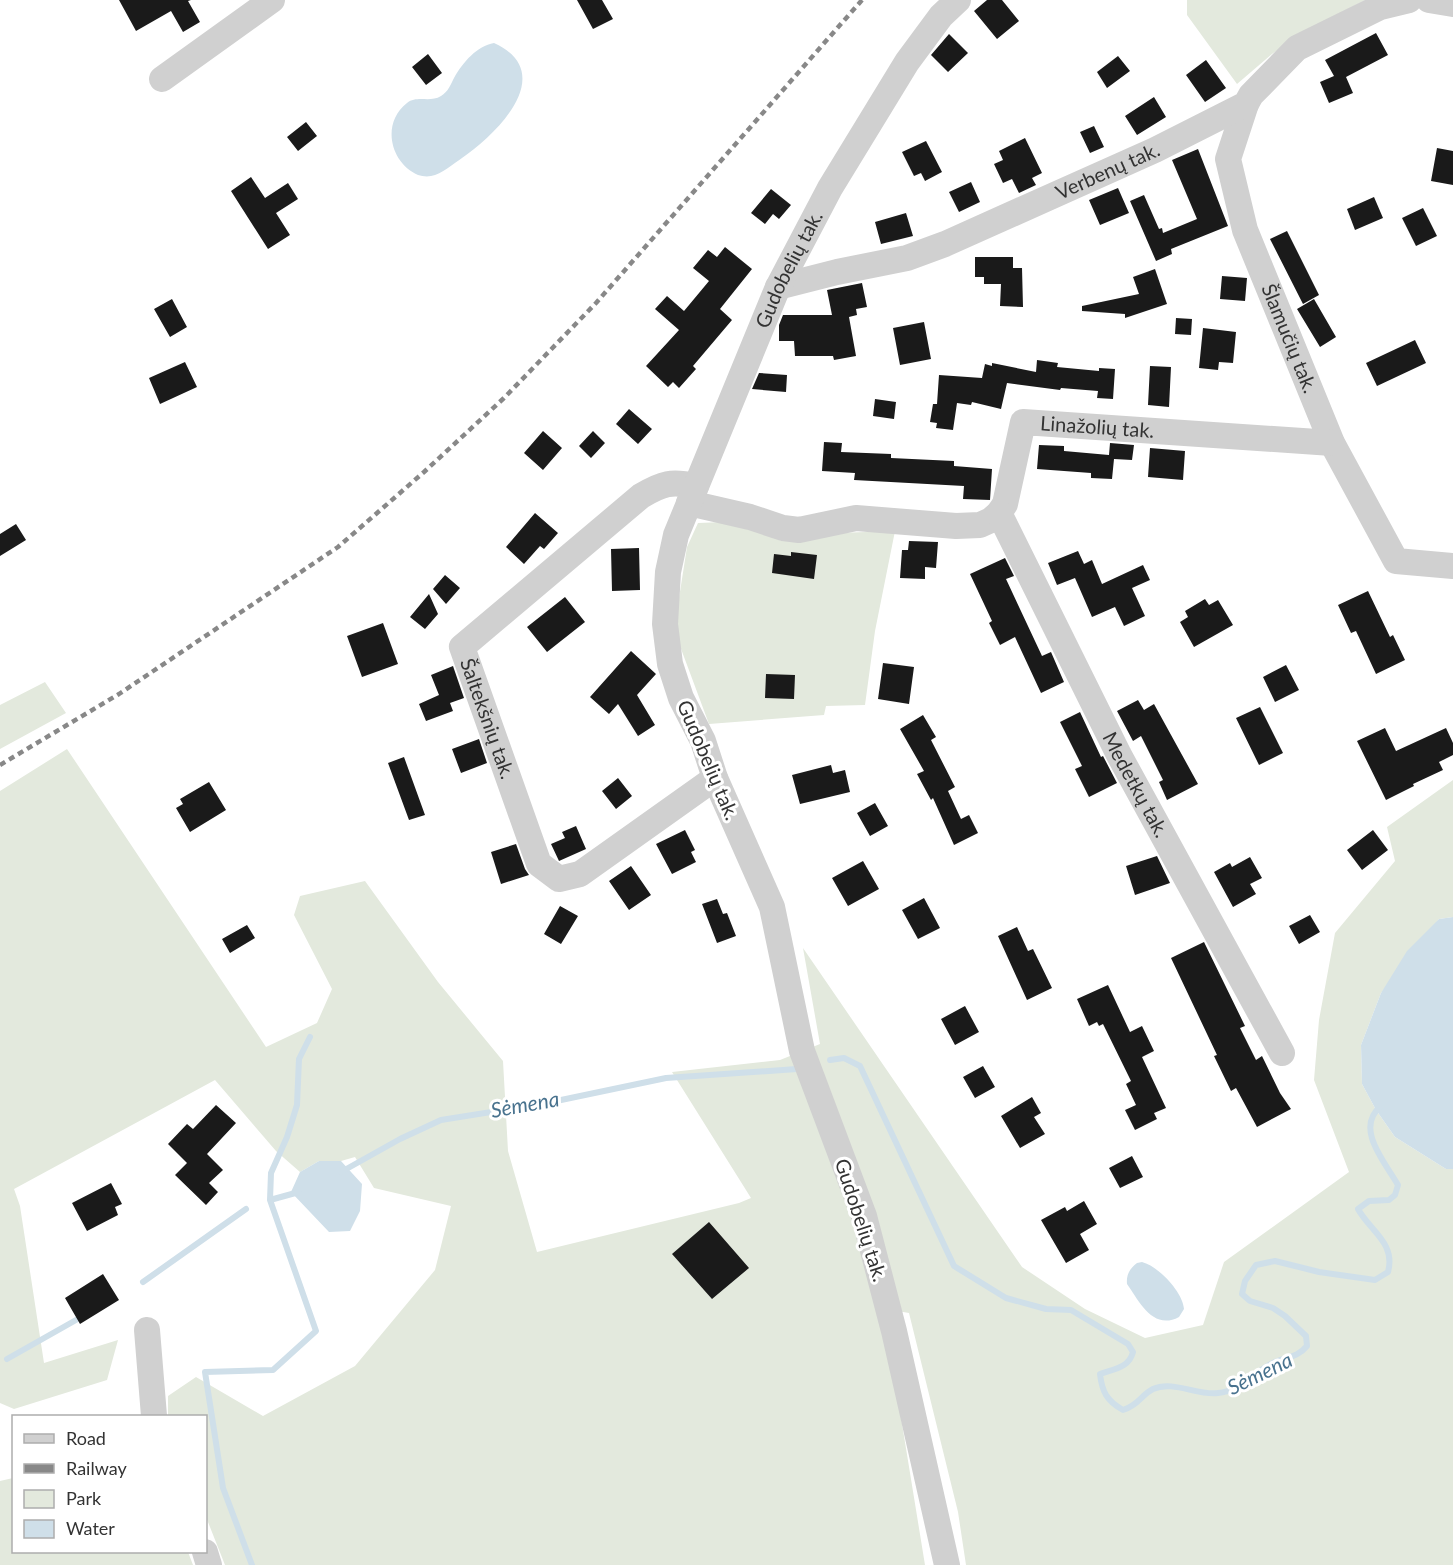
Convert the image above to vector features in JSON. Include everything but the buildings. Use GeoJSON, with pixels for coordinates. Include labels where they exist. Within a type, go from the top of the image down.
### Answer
{"type":"FeatureCollection","features":[{"type":"Feature","properties":{"kind":"street"},"geometry":{"type":"LineString","coordinates":[[162,79],[272,0]]}},
{"type":"Feature","properties":{"kind":"street","name":"Gudobelių tak."},"geometry":{"type":"LineString","coordinates":[[947,1565],[894,1331],[864,1216],[802,1051],[772,907],[715,778],[702,741],[681,698],[670,664],[665,624],[670,562],[675,535],[778,287],[830,188],[907,62],[941,16],[958,0]]}},
{"type":"Feature","properties":{"kind":"street","name":"Verbenų tak."},"geometry":{"type":"LineString","coordinates":[[778,287],[907,258],[945,244],[1155,150],[1246,104],[1251,95],[1297,48],[1380,7],[1409,0]]}},
{"type":"Feature","properties":{"kind":"street"},"geometry":{"type":"LineString","coordinates":[[1429,0],[1453,4]]}},
{"type":"Feature","properties":{"kind":"street","name":"Šlamučių tak."},"geometry":{"type":"LineString","coordinates":[[1246,104],[1228,159],[1245,230],[1332,443],[1396,561],[1453,566]]}},
{"type":"Feature","properties":{"kind":"street","name":"Linažolių tak."},"geometry":{"type":"LineString","coordinates":[[999,513],[1005,504],[1023,422],[1332,443]]}},
{"type":"Feature","properties":{"kind":"street","name":"Šaltekšnių tak."},"geometry":{"type":"LineString","coordinates":[[692,494],[680,482],[661,484],[641,496],[462,647],[539,864],[559,879],[580,874],[715,778]]}},
{"type":"Feature","properties":{"kind":"street"},"geometry":{"type":"LineString","coordinates":[[692,494],[750,517],[783,528],[799,530],[856,518],[956,526],[980,525],[999,513]]}},
{"type":"Feature","properties":{"kind":"street","name":"Medetkų tak."},"geometry":{"type":"LineString","coordinates":[[999,513],[1119,755],[1282,1053]]}},
{"type":"Feature","properties":{"kind":"street"},"geometry":{"type":"LineString","coordinates":[[147,1330],[154,1415]]}},
{"type":"Feature","properties":{"kind":"green space"},"geometry":{"type":"Polygon","coordinates":[[[1187,0],[1365,0],[1305,31],[1272,54],[1237,84],[1187,15],[1187,0]]]}},
{"type":"Feature","properties":{"kind":"green space"},"geometry":{"type":"Polygon","coordinates":[[[723,522],[778,535],[895,531],[875,631],[865,705],[826,706],[824,715],[709,724],[674,630],[687,547],[698,523],[723,522]]]}},
{"type":"Feature","properties":{"kind":"green space"},"geometry":{"type":"Polygon","coordinates":[[[45,682],[66,713],[0,749],[0,705],[45,682]]]}},
{"type":"Feature","properties":{"kind":"green space"},"geometry":{"type":"Polygon","coordinates":[[[67,749],[266,1047],[317,1023],[332,989],[294,915],[300,896],[365,881],[438,982],[503,1061],[508,1151],[537,1252],[739,1203],[751,1198],[672,1072],[780,1060],[820,1044],[803,948],[1022,1267],[1085,1309],[1145,1338],[1203,1325],[1224,1262],[1349,1172],[1314,1080],[1319,1020],[1335,933],[1395,861],[1387,827],[1453,780],[1453,917],[1439,919],[1381,993],[1361,1045],[1362,1084],[1376,1110],[1395,1137],[1446,1169],[1453,1169],[1453,1565],[966,1565],[958,1512],[909,1313],[880,1308],[896,1387],[925,1565],[225,1565],[207,1520],[207,1415],[168,1415],[168,1396],[196,1377],[263,1416],[355,1366],[435,1270],[451,1206],[374,1188],[355,1157],[341,1161],[319,1161],[300,1172],[276,1151],[215,1080],[14,1189],[20,1206],[44,1363],[118,1340],[107,1380],[14,1409],[0,1403],[0,791],[67,749]]]}},
{"type":"Feature","properties":{"kind":"green space"},"geometry":{"type":"Polygon","coordinates":[[[12,1478],[12,1553],[188,1553],[193,1565],[0,1565],[0,1481],[12,1478]]]}},
{"type":"Feature","properties":{"kind":"water"},"geometry":{"type":"Polygon","coordinates":[[[494,43],[513,56],[521,70],[522,86],[516,103],[491,134],[451,166],[431,176],[418,175],[408,169],[395,152],[392,142],[394,121],[399,111],[411,101],[437,98],[443,94],[471,56],[482,47],[494,43]]]}},
{"type":"Feature","properties":{"kind":"water"},"geometry":{"type":"Polygon","coordinates":[[[1453,917],[1453,1169],[1446,1169],[1395,1137],[1376,1110],[1362,1084],[1361,1045],[1381,993],[1407,951],[1439,919],[1453,917]]]}},
{"type":"Feature","properties":{"kind":"water"},"geometry":{"type":"Polygon","coordinates":[[[319,1161],[341,1161],[362,1184],[360,1211],[350,1231],[329,1232],[291,1192],[300,1172],[319,1161]]]}},
{"type":"Feature","properties":{"kind":"water"},"geometry":{"type":"Polygon","coordinates":[[[1142,1262],[1162,1274],[1179,1295],[1184,1309],[1179,1317],[1162,1320],[1154,1317],[1142,1306],[1127,1284],[1132,1267],[1142,1262]]]}},
{"type":"Feature","properties":{"kind":"waterway"},"geometry":{"type":"LineString","coordinates":[[252,1565],[223,1488],[205,1372],[273,1370],[316,1331],[270,1200],[271,1173],[287,1137],[297,1105],[299,1059],[310,1037]]}},
{"type":"Feature","properties":{"kind":"waterway","name":"Sėmena"},"geometry":{"type":"LineString","coordinates":[[830,1060],[844,1058],[860,1066],[954,1266],[1006,1298],[1046,1309],[1071,1310],[1128,1344],[1133,1352],[1128,1361],[1120,1367],[1100,1374],[1106,1395],[1123,1410],[1133,1405],[1149,1391],[1161,1387],[1169,1386],[1210,1393],[1234,1389],[1267,1366],[1300,1353],[1307,1346],[1306,1336],[1285,1316],[1273,1308],[1250,1301],[1242,1294],[1245,1281],[1256,1265],[1275,1261],[1319,1272],[1375,1280],[1388,1272],[1390,1262],[1385,1245],[1358,1209],[1369,1201],[1389,1200],[1395,1195],[1398,1185],[1374,1145],[1371,1135],[1370,1124],[1373,1115],[1381,1106]]}},
{"type":"Feature","properties":{"kind":"waterway","name":"Sėmena"},"geometry":{"type":"LineString","coordinates":[[341,1172],[400,1139],[441,1120],[542,1104],[666,1078],[797,1069]]}},
{"type":"Feature","properties":{"kind":"waterway","name":"Sėmena"},"geometry":{"type":"LineString","coordinates":[[270,1200],[299,1192]]}},
{"type":"Feature","properties":{"kind":"waterway","name":"Sėmena"},"geometry":{"type":"LineString","coordinates":[[143,1282],[246,1209]]}},
{"type":"Feature","properties":{"kind":"waterway","name":"Sėmena"},"geometry":{"type":"LineString","coordinates":[[7,1359],[76,1320]]}},
{"type":"Feature","properties":{"kind":"railway"},"geometry":{"type":"LineString","coordinates":[[0,765],[119,694],[338,547],[424,472],[504,398],[596,303],[862,0]]}}]}
